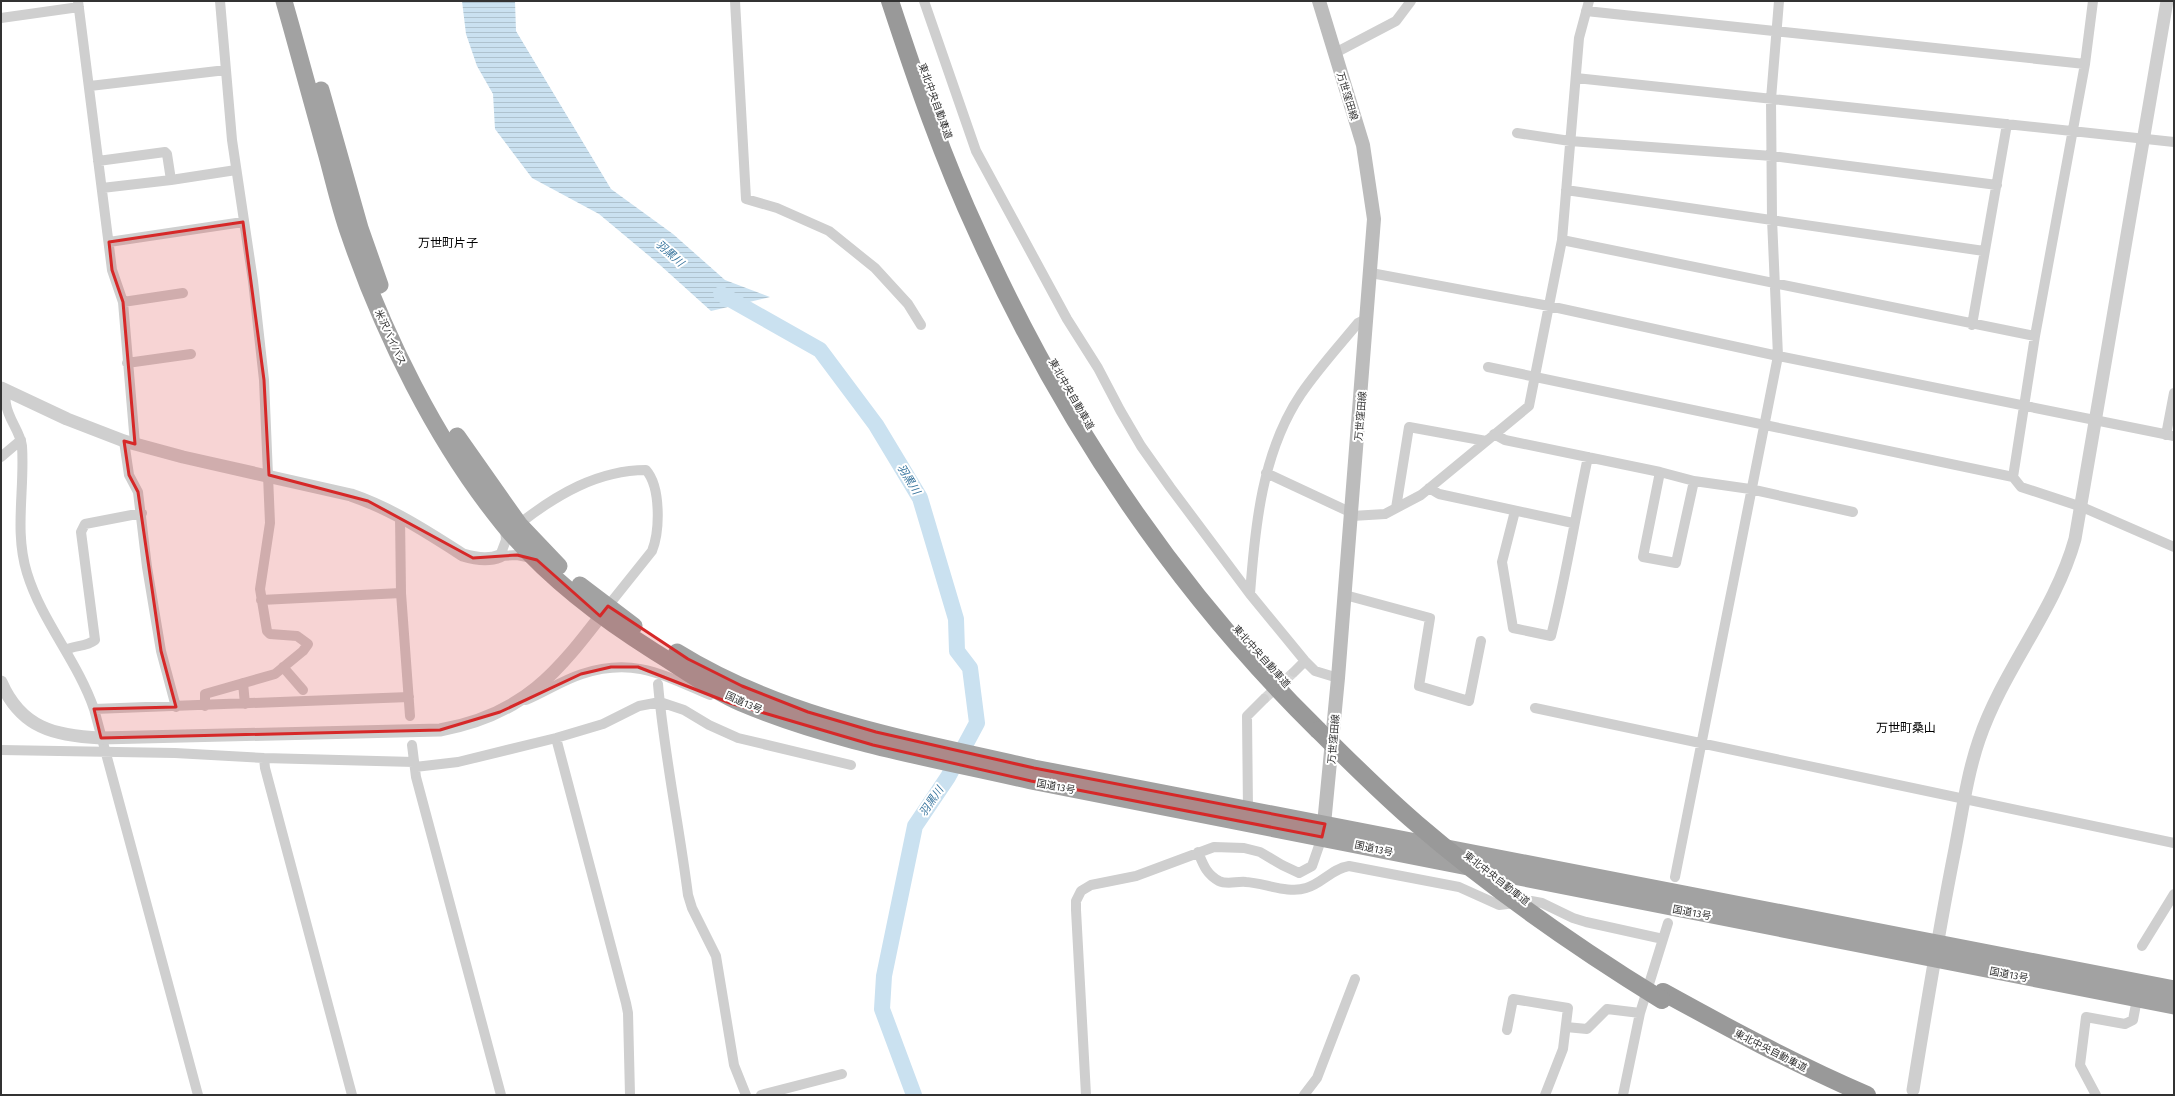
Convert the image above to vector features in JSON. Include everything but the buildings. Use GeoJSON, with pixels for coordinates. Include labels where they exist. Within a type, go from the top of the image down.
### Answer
{"type":"FeatureCollection","features":[{"type":"Feature","properties":{"kind":"highway","name":"米沢バイパス"},"geometry":{"type":"LineString","coordinates":[[284,1],[348,230],[386,330],[428,409],[476,488],[512,525],[586,590],[604,611]]}},
{"type":"Feature","properties":{"kind":"highway","name":"米沢バイパス"},"geometry":{"type":"LineString","coordinates":[[296,1],[360,228],[378,281],[396,325],[414,362],[458,438],[512,525],[537,560],[604,611]]}},
{"type":"Feature","properties":{"kind":"highway","name":"東北中央自動車道"},"geometry":{"type":"LineString","coordinates":[[890,1],[946,160],[977,233],[1015,312],[1065,405],[1146,528],[1190,588],[1268,680],[1321,727],[1416,823],[1492,886],[1604,965],[1735,1033],[1820,1075],[1867,1095]]}},
{"type":"Feature","properties":{"kind":"highway","name":"東北中央自動車道"},"geometry":{"type":"LineString","coordinates":[[901,1],[934,98],[986,227],[1022,303],[1075,402],[1116,466],[1198,581],[1235,627],[1321,727]]}},
{"type":"Feature","properties":{"kind":"highway","name":"国道13号"},"geometry":{"type":"LineString","coordinates":[[604,611],[700,680],[738,702],[754,708],[875,738],[1033,774],[2174,989]]}},
{"type":"Feature","properties":{"kind":"highway","name":"国道13号"},"geometry":{"type":"LineString","coordinates":[[604,611],[628,623],[688,660],[742,686],[875,738]]}},
{"type":"Feature","properties":{"kind":"highway","name":"国道13号"},"geometry":{"type":"LineString","coordinates":[[1033,774],[1248,810],[1324,830],[1934,960],[2174,1006]]}},
{"type":"Feature","properties":{"kind":"highway","name":"東北中央自動車道"},"geometry":{"type":"LineString","coordinates":[[1663,996],[1735,1041],[1847,1095]]}},
{"type":"Feature","properties":{"kind":"main road","name":"万世窪田線"},"geometry":{"type":"LineString","coordinates":[[1320,1],[1363,145],[1371,189],[1374,219],[1372,273],[1324,830]]}},
{"type":"Feature","properties":{"kind":"street"},"geometry":{"type":"LineString","coordinates":[[205,706],[205,694],[275,674],[308,644],[297,636],[270,634],[267,631],[261,600],[261,580],[270,522],[264,380],[253,281],[236,170],[220,1]]}},
{"type":"Feature","properties":{"kind":"street"},"geometry":{"type":"LineString","coordinates":[[734,1],[746,199],[777,208],[829,231],[875,268],[908,304],[920,325]]}},
{"type":"Feature","properties":{"kind":"street"},"geometry":{"type":"LineString","coordinates":[[924,1],[976,151],[1067,320],[1098,368],[1141,446],[1194,521],[1250,594],[1305,661],[1315,671],[1338,678]]}},
{"type":"Feature","properties":{"kind":"street"},"geometry":{"type":"LineString","coordinates":[[1335,53],[1396,22],[1412,1]]}},
{"type":"Feature","properties":{"kind":"street"},"geometry":{"type":"LineString","coordinates":[[1266,473],[1352,514],[1385,514],[1403,506],[1429,488],[1529,406],[1562,240],[1579,38],[1588,1]]}},
{"type":"Feature","properties":{"kind":"street"},"geometry":{"type":"LineString","coordinates":[[1675,877],[1750,489],[1778,356],[1772,219],[1771,99],[1779,1]]}},
{"type":"Feature","properties":{"kind":"street"},"geometry":{"type":"LineString","coordinates":[[2012,476],[2035,336],[2085,64],[2093,1]]}},
{"type":"Feature","properties":{"kind":"street"},"geometry":{"type":"LineString","coordinates":[[1913,1090],[1936,943],[1972,765],[1984,727],[1998,696],[2059,585],[2070,558],[2082,507],[2167,1]]}},
{"type":"Feature","properties":{"kind":"street"},"geometry":{"type":"LineString","coordinates":[[1,18],[78,4],[90,86],[112,270],[123,302],[127,363],[129,474],[138,492],[142,513],[147,567],[161,651],[176,706]]}},
{"type":"Feature","properties":{"kind":"street"},"geometry":{"type":"LineString","coordinates":[[1586,11],[2085,64]]}},
{"type":"Feature","properties":{"kind":"street"},"geometry":{"type":"LineString","coordinates":[[90,86],[226,70]]}},
{"type":"Feature","properties":{"kind":"street"},"geometry":{"type":"LineString","coordinates":[[1576,78],[2174,142]]}},
{"type":"Feature","properties":{"kind":"street"},"geometry":{"type":"LineString","coordinates":[[1972,324],[2007,124]]}},
{"type":"Feature","properties":{"kind":"street"},"geometry":{"type":"LineString","coordinates":[[1517,133],[1570,141],[1772,156],[1997,185]]}},
{"type":"Feature","properties":{"kind":"street"},"geometry":{"type":"LineString","coordinates":[[98,161],[165,152],[167,154],[171,180]]}},
{"type":"Feature","properties":{"kind":"street"},"geometry":{"type":"LineString","coordinates":[[102,188],[171,180],[236,170]]}},
{"type":"Feature","properties":{"kind":"street"},"geometry":{"type":"LineString","coordinates":[[1566,190],[1984,251]]}},
{"type":"Feature","properties":{"kind":"street"},"geometry":{"type":"LineString","coordinates":[[109,242],[243,222]]}},
{"type":"Feature","properties":{"kind":"street"},"geometry":{"type":"LineString","coordinates":[[1562,240],[2035,336]]}},
{"type":"Feature","properties":{"kind":"street"},"geometry":{"type":"LineString","coordinates":[[1372,273],[1549,306],[1778,356],[2170,436],[2174,393]]}},
{"type":"Feature","properties":{"kind":"street"},"geometry":{"type":"LineString","coordinates":[[123,302],[183,293]]}},
{"type":"Feature","properties":{"kind":"street"},"geometry":{"type":"LineString","coordinates":[[1250,594],[1253,556],[1266,473],[1278,439],[1300,395],[1358,323],[1368,318]]}},
{"type":"Feature","properties":{"kind":"street"},"geometry":{"type":"LineString","coordinates":[[127,363],[191,354]]}},
{"type":"Feature","properties":{"kind":"street"},"geometry":{"type":"LineString","coordinates":[[1488,368],[2012,476],[2021,487],[2082,507],[2174,547]]}},
{"type":"Feature","properties":{"kind":"street"},"geometry":{"type":"LineString","coordinates":[[4,390],[67,419],[129,443],[351,495],[368,501],[400,516],[463,555],[484,559],[517,555],[537,560]]}},
{"type":"Feature","properties":{"kind":"street"},"geometry":{"type":"LineString","coordinates":[[4,390],[6,404],[21,440],[19,524],[23,559],[27,574],[44,614],[82,678],[94,708],[198,1095]]}},
{"type":"Feature","properties":{"kind":"street"},"geometry":{"type":"LineString","coordinates":[[1396,508],[1409,427],[1486,441]]}},
{"type":"Feature","properties":{"kind":"street"},"geometry":{"type":"LineString","coordinates":[[1494,434],[1505,440],[1660,472],[1694,482],[1750,489],[1853,512]]}},
{"type":"Feature","properties":{"kind":"street"},"geometry":{"type":"LineString","coordinates":[[1,457],[21,440]]}},
{"type":"Feature","properties":{"kind":"street"},"geometry":{"type":"LineString","coordinates":[[1515,511],[1502,562],[1513,628],[1551,636],[1566,576],[1573,524],[1588,457]]}},
{"type":"Feature","properties":{"kind":"street"},"geometry":{"type":"LineString","coordinates":[[500,556],[512,525],[578,485],[631,470],[646,470],[651,476],[657,503],[656,541],[652,551],[552,673],[516,704]]}},
{"type":"Feature","properties":{"kind":"street"},"geometry":{"type":"LineString","coordinates":[[1660,472],[1644,557],[1676,564],[1694,482]]}},
{"type":"Feature","properties":{"kind":"street"},"geometry":{"type":"LineString","coordinates":[[1429,488],[1439,494],[1573,524]]}},
{"type":"Feature","properties":{"kind":"street"},"geometry":{"type":"LineString","coordinates":[[65,650],[72,647],[88,645],[95,640],[81,532],[85,524],[142,513]]}},
{"type":"Feature","properties":{"kind":"street"},"geometry":{"type":"LineString","coordinates":[[400,516],[401,593],[410,716]]}},
{"type":"Feature","properties":{"kind":"street"},"geometry":{"type":"LineString","coordinates":[[261,600],[401,593]]}},
{"type":"Feature","properties":{"kind":"street"},"geometry":{"type":"LineString","coordinates":[[1345,595],[1430,618],[1419,686],[1469,701],[1481,642]]}},
{"type":"Feature","properties":{"kind":"street"},"geometry":{"type":"LineString","coordinates":[[1294,672],[1305,661]]}},
{"type":"Feature","properties":{"kind":"street"},"geometry":{"type":"LineString","coordinates":[[1,682],[17,709],[41,727],[70,736],[101,738],[440,730],[480,720],[581,674],[627,666],[652,670],[730,703],[754,708]]}},
{"type":"Feature","properties":{"kind":"street"},"geometry":{"type":"LineString","coordinates":[[283,667],[302,690]]}},
{"type":"Feature","properties":{"kind":"street"},"geometry":{"type":"LineString","coordinates":[[243,682],[245,704]]}},
{"type":"Feature","properties":{"kind":"street"},"geometry":{"type":"LineString","coordinates":[[658,684],[664,743],[674,792],[688,894],[692,908],[716,956],[734,1065],[746,1095]]}},
{"type":"Feature","properties":{"kind":"street"},"geometry":{"type":"LineString","coordinates":[[94,708],[205,706],[409,698]]}},
{"type":"Feature","properties":{"kind":"street"},"geometry":{"type":"LineString","coordinates":[[1248,810],[1247,716],[1264,699]]}},
{"type":"Feature","properties":{"kind":"street"},"geometry":{"type":"LineString","coordinates":[[1,750],[175,753],[414,764],[458,762],[556,738],[603,724],[639,706],[660,702],[684,710],[709,725],[738,738],[851,765]]}},
{"type":"Feature","properties":{"kind":"street"},"geometry":{"type":"LineString","coordinates":[[1535,708],[1700,745],[2174,843]]}},
{"type":"Feature","properties":{"kind":"street"},"geometry":{"type":"LineString","coordinates":[[556,738],[626,1003],[628,1013],[630,1095]]}},
{"type":"Feature","properties":{"kind":"street"},"geometry":{"type":"LineString","coordinates":[[412,745],[414,764],[501,1095]]}},
{"type":"Feature","properties":{"kind":"street"},"geometry":{"type":"LineString","coordinates":[[264,758],[265,768],[352,1095]]}},
{"type":"Feature","properties":{"kind":"street"},"geometry":{"type":"LineString","coordinates":[[1086,1095],[1076,901],[1081,891],[1091,885],[1141,874],[1214,847],[1244,848],[1260,852],[1282,865],[1299,872],[1312,866],[1324,830]]}},
{"type":"Feature","properties":{"kind":"street"},"geometry":{"type":"LineString","coordinates":[[1198,852],[1204,868],[1211,876],[1220,882],[1245,882],[1281,888],[1306,889],[1338,868],[1355,866],[1459,887],[1499,905],[1531,901],[1542,903],[1573,918],[1586,922],[1663,939]]}},
{"type":"Feature","properties":{"kind":"street"},"geometry":{"type":"LineString","coordinates":[[2142,946],[2174,894]]}},
{"type":"Feature","properties":{"kind":"street"},"geometry":{"type":"LineString","coordinates":[[1623,1095],[1640,1013],[1668,923]]}},
{"type":"Feature","properties":{"kind":"street"},"geometry":{"type":"LineString","coordinates":[[1304,1095],[1317,1078],[1355,979]]}},
{"type":"Feature","properties":{"kind":"street"},"geometry":{"type":"LineString","coordinates":[[1507,1030],[1513,999],[1568,1008],[1563,1049],[1545,1095]]}},
{"type":"Feature","properties":{"kind":"street"},"geometry":{"type":"LineString","coordinates":[[2096,1095],[2080,1065],[2086,1016],[2125,1024],[2133,1020],[2137,999]]}},
{"type":"Feature","properties":{"kind":"street"},"geometry":{"type":"LineString","coordinates":[[1566,1027],[1587,1029],[1607,1009],[1640,1013]]}},
{"type":"Feature","properties":{"kind":"street"},"geometry":{"type":"LineString","coordinates":[[761,1095],[842,1074]]}},
{"type":"Feature","properties":{"kind":"highlighted area"},"geometry":{"type":"Polygon","coordinates":[[[243,222],[264,380],[269,475],[368,501],[473,558],[517,555],[537,560],[600,616],[608,606],[688,659],[742,686],[808,712],[876,732],[1034,768],[1325,824],[1322,837],[1031,781],[873,745],[730,703],[638,667],[611,667],[581,674],[500,712],[440,730],[101,738],[94,709],[176,707],[161,651],[138,492],[129,475],[124,441],[135,444],[123,302],[112,270],[109,242],[243,222]]]}},
{"type":"Feature","properties":{"kind":"water"},"geometry":{"type":"Polygon","coordinates":[[[462,1],[515,1],[516,31],[611,189],[673,234],[725,280],[770,297],[711,311],[660,265],[599,214],[532,178],[495,129],[493,94],[477,66],[466,34],[462,1]]]}},
{"type":"Feature","properties":{"kind":"waterway","name":"羽黒川"},"geometry":{"type":"LineString","coordinates":[[721,294],[820,350],[876,425],[920,498],[956,619],[957,651],[970,668],[977,723],[948,777],[915,826],[884,976],[882,1009],[914,1095]]}},
{"type":"Feature","properties":{"kind":"tunnel"},"geometry":{"type":"LineString","coordinates":[[1264,699],[1294,672]]}},
{"type":"Feature","properties":{"kind":"district","name":"万世町片子"},"geometry":{"type":"Point","coordinates":[448,243]}},
{"type":"Feature","properties":{"kind":"district","name":"万世町桑山"},"geometry":{"type":"Point","coordinates":[1906,728]}}]}
